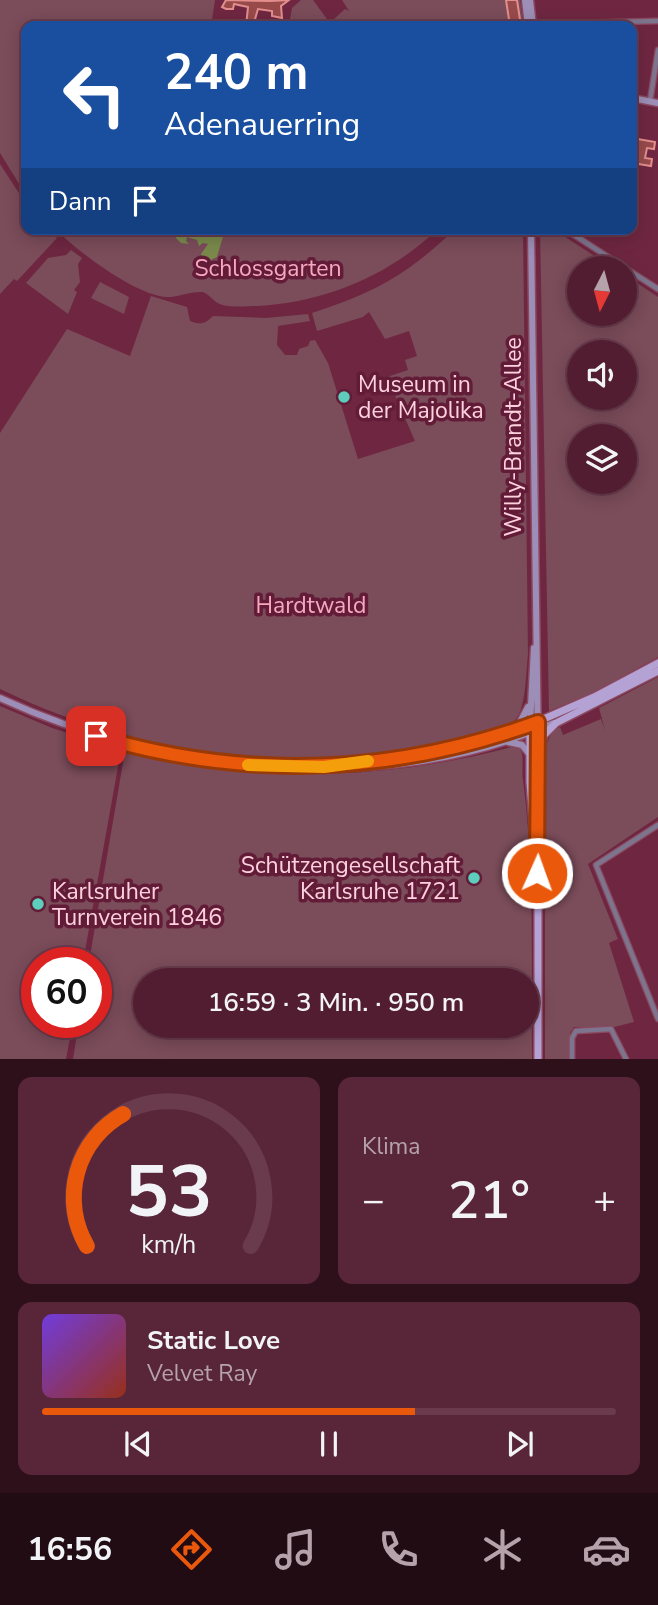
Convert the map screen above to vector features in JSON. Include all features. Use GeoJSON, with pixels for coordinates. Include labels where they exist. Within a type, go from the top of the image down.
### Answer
{"type":"FeatureCollection","features":[{"type":"Feature","properties":{"kind":"main road"},"geometry":{"type":"LineString","coordinates":[[527,0],[530,21]]}},
{"type":"Feature","properties":{"kind":"main road"},"geometry":{"type":"LineString","coordinates":[[637,99],[658,103]]}},
{"type":"Feature","properties":{"kind":"main road","name":"Willy-Brandt-Allee"},"geometry":{"type":"LineString","coordinates":[[531,235],[538,1059]]}},
{"type":"Feature","properties":{"kind":"main road","name":"Willy-Brandt-Allee"},"geometry":{"type":"LineString","coordinates":[[534,644],[531,699],[534,728]]}},
{"type":"Feature","properties":{"kind":"main road"},"geometry":{"type":"LineString","coordinates":[[0,698],[96,736],[168,754],[239,764],[337,766],[418,760],[503,742],[658,663]]}},
{"type":"Feature","properties":{"kind":"main road"},"geometry":{"type":"LineString","coordinates":[[337,766],[440,750],[556,723],[658,671]]}},
{"type":"Feature","properties":{"kind":"main road"},"geometry":{"type":"LineString","coordinates":[[513,731],[524,719],[531,699]]}},
{"type":"Feature","properties":{"kind":"main road"},"geometry":{"type":"LineString","coordinates":[[503,742],[522,744],[534,754],[544,736],[556,723]]}},
{"type":"Feature","properties":{"kind":"street"},"geometry":{"type":"LineString","coordinates":[[637,22],[658,21]]}},
{"type":"Feature","properties":{"kind":"street"},"geometry":{"type":"LineString","coordinates":[[649,101],[658,50]]}},
{"type":"Feature","properties":{"kind":"street"},"geometry":{"type":"LineString","coordinates":[[574,235],[607,256]]}},
{"type":"Feature","properties":{"kind":"street"},"geometry":{"type":"LineString","coordinates":[[637,276],[658,289]]}},
{"type":"Feature","properties":{"kind":"street"},"geometry":{"type":"LineString","coordinates":[[658,825],[596,865],[658,1019]]}},
{"type":"Feature","properties":{"kind":"street"},"geometry":{"type":"LineString","coordinates":[[572,1059],[572,1038],[576,1031],[611,1029],[626,1059]]}},
{"type":"Feature","properties":{"kind":"green space"},"geometry":{"type":"Polygon","coordinates":[[[0,0],[215,0],[212,21],[21,21],[21,187],[0,153],[0,0]]]}},
{"type":"Feature","properties":{"kind":"green space"},"geometry":{"type":"Polygon","coordinates":[[[301,0],[313,0],[328,21],[290,21],[292,8],[301,0]]]}},
{"type":"Feature","properties":{"kind":"green space"},"geometry":{"type":"Polygon","coordinates":[[[342,0],[520,0],[523,21],[333,21],[345,9],[349,11],[342,0]]]}},
{"type":"Feature","properties":{"kind":"green space"},"geometry":{"type":"Polygon","coordinates":[[[0,164],[21,196],[21,235],[54,235],[57,238],[17,281],[14,279],[0,294],[0,164]]]}},
{"type":"Feature","properties":{"kind":"green space","name":"Schlossgarten"},"geometry":{"type":"Polygon","coordinates":[[[63,235],[431,235],[398,260],[355,284],[308,299],[239,307],[220,304],[203,292],[167,297],[154,295],[124,281],[63,235]]]}},
{"type":"Feature","properties":{"kind":"green space","name":"Hardtwald"},"geometry":{"type":"Polygon","coordinates":[[[449,235],[523,235],[528,655],[523,700],[514,721],[498,730],[475,737],[433,745],[377,753],[266,757],[212,753],[158,744],[52,712],[0,689],[0,433],[67,329],[130,356],[151,296],[187,307],[190,321],[197,323],[203,323],[213,316],[266,318],[308,314],[310,321],[278,326],[277,345],[285,355],[297,355],[299,349],[315,340],[328,363],[358,459],[415,441],[387,377],[408,370],[405,360],[417,356],[409,331],[385,339],[369,312],[363,317],[317,331],[312,313],[354,298],[389,281],[449,235]]]}},
{"type":"Feature","properties":{"kind":"green space"},"geometry":{"type":"Polygon","coordinates":[[[540,235],[562,235],[595,256],[567,256],[567,326],[637,326],[637,283],[658,297],[658,657],[588,695],[549,711],[540,235]]]}},
{"type":"Feature","properties":{"kind":"green space"},"geometry":{"type":"Polygon","coordinates":[[[71,250],[82,258],[78,264],[80,282],[74,290],[77,292],[68,314],[26,283],[48,258],[66,255],[71,250]]]}},
{"type":"Feature","properties":{"kind":"green space"},"geometry":{"type":"Polygon","coordinates":[[[100,282],[129,297],[124,314],[91,298],[100,282]]]}},
{"type":"Feature","properties":{"kind":"green space"},"geometry":{"type":"Polygon","coordinates":[[[658,677],[658,817],[588,864],[618,939],[609,943],[634,1022],[614,1027],[574,1027],[570,1033],[570,1059],[545,1059],[545,747],[552,732],[560,727],[563,735],[601,719],[605,730],[599,708],[658,677]]]}},
{"type":"Feature","properties":{"kind":"green space"},"geometry":{"type":"Polygon","coordinates":[[[0,706],[52,728],[121,750],[86,947],[21,947],[21,1038],[70,1038],[66,1059],[0,1059],[0,706]]]}},
{"type":"Feature","properties":{"kind":"green space"},"geometry":{"type":"Polygon","coordinates":[[[512,747],[520,749],[531,884],[532,968],[133,968],[133,1038],[532,1038],[532,1059],[73,1059],[76,1038],[112,1038],[112,947],[92,947],[125,751],[221,769],[270,773],[367,772],[416,766],[512,747]]]}},
{"type":"Feature","properties":{"kind":"shaded area"},"geometry":{"type":"Polygon","coordinates":[[[176,235],[223,235],[217,257],[210,260],[202,259],[201,254],[208,244],[199,246],[197,240],[187,237],[189,244],[181,243],[176,235]]]}},
{"type":"Feature","properties":{"kind":"building"},"geometry":{"type":"Polygon","coordinates":[[[226,0],[289,0],[281,6],[282,18],[272,16],[272,11],[258,9],[254,21],[247,21],[248,7],[234,4],[233,9],[222,7],[226,0]]]}},
{"type":"Feature","properties":{"kind":"building"},"geometry":{"type":"Polygon","coordinates":[[[506,0],[517,0],[520,21],[509,21],[506,0]]]}},
{"type":"Feature","properties":{"kind":"building"},"geometry":{"type":"Polygon","coordinates":[[[637,139],[655,142],[654,149],[647,148],[645,158],[652,159],[651,166],[637,164],[637,139]]]}},
{"type":"Feature","properties":{"kind":"slow traffic"},"geometry":{"type":"LineString","coordinates":[[248,765],[324,767],[368,761]]}},
{"type":"Feature","properties":{"kind":"place","name":"Museum in der Majolika"},"geometry":{"type":"Point","coordinates":[344,397]}},
{"type":"Feature","properties":{"kind":"place","name":"Schützengesellschaft Karlsruhe 1721"},"geometry":{"type":"Point","coordinates":[474,878]}},
{"type":"Feature","properties":{"kind":"place","name":"Karlsruher Turnverein 1846"},"geometry":{"type":"Point","coordinates":[38,904]}},
{"type":"Feature","properties":{"kind":"route"},"geometry":{"type":"LineString","coordinates":[[96,736],[206,761],[274,767],[324,767],[465,745],[538,722],[537,873]]}}]}
